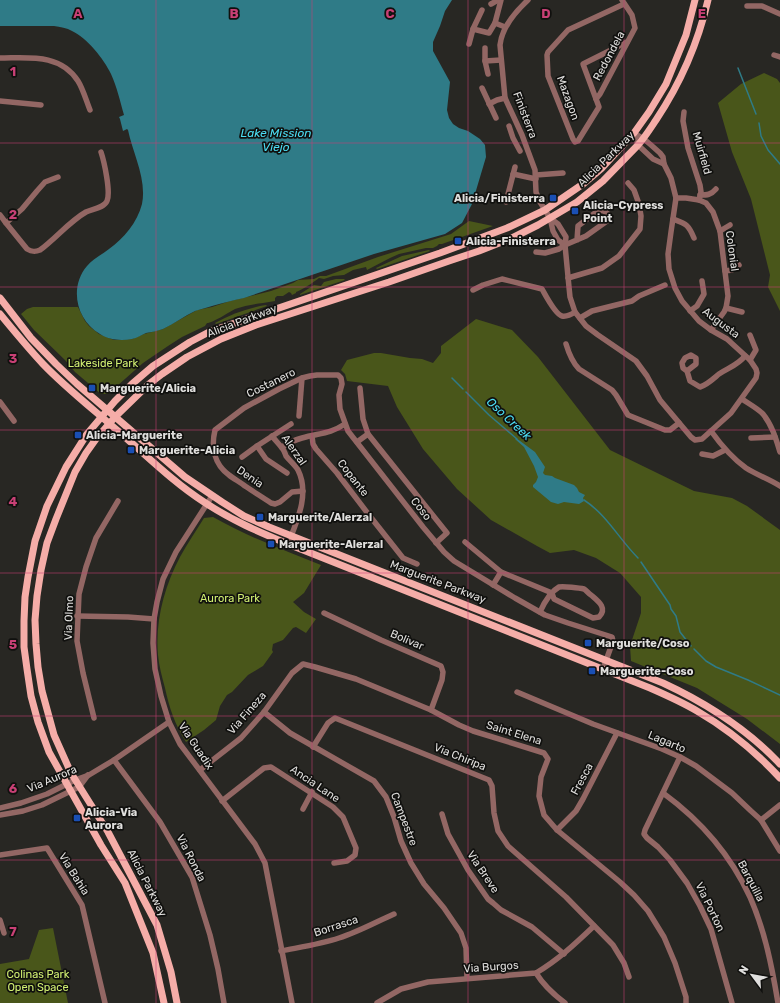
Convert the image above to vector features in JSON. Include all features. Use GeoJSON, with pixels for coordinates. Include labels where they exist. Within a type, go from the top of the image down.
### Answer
{"type":"FeatureCollection","features":[{"type":"Feature","properties":{"kind":"main road","name":"Alicia Parkway"},"geometry":{"type":"LineString","coordinates":[[164,1003],[153,953],[125,883],[101,845],[48,752],[31,696],[24,647],[25,597],[28,577],[35,541],[47,506],[66,467],[87,434],[125,390],[153,366],[185,345],[210,332],[447,251],[507,228],[545,210],[583,184],[602,168],[634,134],[649,112],[666,84],[686,35],[695,0]]}},
{"type":"Feature","properties":{"kind":"main road","name":"Alicia Parkway"},"geometry":{"type":"LineString","coordinates":[[177,1003],[171,972],[157,925],[108,832],[71,773],[54,735],[42,691],[36,644],[35,620],[37,596],[47,543],[75,472],[86,453],[102,431],[115,417],[149,384],[187,357],[221,339],[256,325],[356,293],[496,245],[528,231],[577,202],[603,181],[644,139],[679,82],[697,39],[708,0]]}},
{"type":"Feature","properties":{"kind":"main road","name":"Marguerite Parkway"},"geometry":{"type":"LineString","coordinates":[[0,298],[31,338],[77,384],[185,477],[244,516],[663,683],[714,710],[739,727],[761,745],[780,764]]}},
{"type":"Feature","properties":{"kind":"main road","name":"Marguerite Parkway"},"geometry":{"type":"LineString","coordinates":[[0,314],[44,365],[101,417],[179,484],[207,504],[232,519],[288,544],[678,700],[697,710],[747,746],[780,778]]}},
{"type":"Feature","properties":{"kind":"street"},"geometry":{"type":"LineString","coordinates":[[491,4],[500,0]]}},
{"type":"Feature","properties":{"kind":"street"},"geometry":{"type":"LineString","coordinates":[[474,29],[489,33],[495,23],[500,0]]}},
{"type":"Feature","properties":{"kind":"street","name":"Finisterra"},"geometry":{"type":"LineString","coordinates":[[528,0],[505,27],[501,37],[500,45],[505,98],[535,170],[536,192],[540,202],[550,218],[553,231],[558,240],[565,245]]}},
{"type":"Feature","properties":{"kind":"street","name":"Redondela"},"geometry":{"type":"LineString","coordinates":[[578,141],[599,106],[597,101],[600,94],[635,28],[632,15],[623,2]]}},
{"type":"Feature","properties":{"kind":"street","name":"Mazagon"},"geometry":{"type":"LineString","coordinates":[[578,141],[575,142],[573,139],[548,76],[547,55],[568,30],[623,2]]}},
{"type":"Feature","properties":{"kind":"street"},"geometry":{"type":"LineString","coordinates":[[747,6],[762,6],[780,14]]}},
{"type":"Feature","properties":{"kind":"street"},"geometry":{"type":"LineString","coordinates":[[469,44],[482,10]]}},
{"type":"Feature","properties":{"kind":"street"},"geometry":{"type":"LineString","coordinates":[[495,23],[505,27]]}},
{"type":"Feature","properties":{"kind":"street"},"geometry":{"type":"LineString","coordinates":[[597,101],[583,64],[627,42]]}},
{"type":"Feature","properties":{"kind":"street"},"geometry":{"type":"LineString","coordinates":[[485,48],[488,74]]}},
{"type":"Feature","properties":{"kind":"street"},"geometry":{"type":"LineString","coordinates":[[774,54],[780,57]]}},
{"type":"Feature","properties":{"kind":"street"},"geometry":{"type":"LineString","coordinates":[[0,58],[46,59],[60,64],[77,80],[83,90],[90,110]]}},
{"type":"Feature","properties":{"kind":"street"},"geometry":{"type":"LineString","coordinates":[[486,61],[501,60]]}},
{"type":"Feature","properties":{"kind":"street"},"geometry":{"type":"LineString","coordinates":[[482,88],[496,118]]}},
{"type":"Feature","properties":{"kind":"street"},"geometry":{"type":"LineString","coordinates":[[489,104],[505,98]]}},
{"type":"Feature","properties":{"kind":"street"},"geometry":{"type":"LineString","coordinates":[[0,101],[41,105]]}},
{"type":"Feature","properties":{"kind":"street","name":"Muirfield"},"geometry":{"type":"LineString","coordinates":[[684,112],[683,121],[688,148],[700,184],[701,192],[699,198]]}},
{"type":"Feature","properties":{"kind":"street"},"geometry":{"type":"LineString","coordinates":[[509,126],[520,151]]}},
{"type":"Feature","properties":{"kind":"street"},"geometry":{"type":"LineString","coordinates":[[634,134],[638,145],[653,159],[664,164]]}},
{"type":"Feature","properties":{"kind":"street","name":"Augusta"},"geometry":{"type":"LineString","coordinates":[[634,134],[644,139],[660,152],[671,178],[676,198],[668,254],[669,269],[675,288],[682,301],[699,321],[727,339],[756,369],[756,378],[742,399]]}},
{"type":"Feature","properties":{"kind":"street"},"geometry":{"type":"LineString","coordinates":[[513,138],[522,136]]}},
{"type":"Feature","properties":{"kind":"street"},"geometry":{"type":"LineString","coordinates":[[0,215],[27,249],[36,251],[43,249],[78,217],[105,204],[108,200],[104,163],[101,152]]}},
{"type":"Feature","properties":{"kind":"street"},"geometry":{"type":"LineString","coordinates":[[506,202],[515,167]]}},
{"type":"Feature","properties":{"kind":"street"},"geometry":{"type":"LineString","coordinates":[[514,174],[536,177],[563,173]]}},
{"type":"Feature","properties":{"kind":"street"},"geometry":{"type":"LineString","coordinates":[[6,223],[22,209],[45,182],[58,177]]}},
{"type":"Feature","properties":{"kind":"street"},"geometry":{"type":"LineString","coordinates":[[568,278],[602,268],[619,256],[640,229],[641,216],[638,204],[634,190],[628,183]]}},
{"type":"Feature","properties":{"kind":"street"},"geometry":{"type":"LineString","coordinates":[[676,198],[699,198],[712,193],[716,189]]}},
{"type":"Feature","properties":{"kind":"street","name":"Colonial"},"geometry":{"type":"LineString","coordinates":[[699,198],[706,203],[713,212],[720,231],[728,296],[726,308]]}},
{"type":"Feature","properties":{"kind":"street"},"geometry":{"type":"LineString","coordinates":[[536,252],[545,253],[559,249],[586,236],[607,222],[608,214],[599,210],[578,226],[577,240]]}},
{"type":"Feature","properties":{"kind":"street"},"geometry":{"type":"LineString","coordinates":[[673,219],[683,223],[689,228],[694,238]]}},
{"type":"Feature","properties":{"kind":"street"},"geometry":{"type":"LineString","coordinates":[[720,231],[730,225]]}},
{"type":"Feature","properties":{"kind":"street"},"geometry":{"type":"LineString","coordinates":[[565,245],[570,297],[575,312],[586,326],[636,361],[647,376],[660,400],[691,438],[695,440],[702,439],[731,413],[742,399],[763,415],[771,428],[780,452]]}},
{"type":"Feature","properties":{"kind":"street"},"geometry":{"type":"LineString","coordinates":[[725,271],[732,270],[739,265]]}},
{"type":"Feature","properties":{"kind":"street"},"geometry":{"type":"LineString","coordinates":[[473,290],[483,284],[502,278],[542,290],[560,316],[566,316],[575,312]]}},
{"type":"Feature","properties":{"kind":"street"},"geometry":{"type":"LineString","coordinates":[[690,311],[697,306],[704,294],[702,281]]}},
{"type":"Feature","properties":{"kind":"street"},"geometry":{"type":"LineString","coordinates":[[580,318],[592,311],[632,301],[639,296],[665,285]]}},
{"type":"Feature","properties":{"kind":"street"},"geometry":{"type":"LineString","coordinates":[[711,330],[726,308],[742,312]]}},
{"type":"Feature","properties":{"kind":"street"},"geometry":{"type":"LineString","coordinates":[[687,371],[690,381],[700,387],[703,386],[747,358],[756,350],[750,335]]}},
{"type":"Feature","properties":{"kind":"street"},"geometry":{"type":"LineString","coordinates":[[566,344],[571,358],[579,369],[612,390],[616,394],[628,415],[665,430],[670,430],[679,423]]}},
{"type":"Feature","properties":{"kind":"street","name":"Costanero"},"geometry":{"type":"LineString","coordinates":[[215,430],[244,408],[302,378],[317,375],[338,374],[341,378]]}},
{"type":"Feature","properties":{"kind":"street"},"geometry":{"type":"LineString","coordinates":[[299,416],[302,378]]}},
{"type":"Feature","properties":{"kind":"street","name":"Coso"},"geometry":{"type":"LineString","coordinates":[[341,378],[342,384],[339,395],[340,409],[348,431],[444,552],[454,561],[540,612],[568,624],[612,637],[613,641],[603,669]]}},
{"type":"Feature","properties":{"kind":"street","name":"Coso"},"geometry":{"type":"LineString","coordinates":[[360,388],[363,419],[368,434],[447,533],[436,543]]}},
{"type":"Feature","properties":{"kind":"street"},"geometry":{"type":"LineString","coordinates":[[0,402],[14,421]]}},
{"type":"Feature","properties":{"kind":"street"},"geometry":{"type":"LineString","coordinates":[[242,457],[291,424]]}},
{"type":"Feature","properties":{"kind":"street"},"geometry":{"type":"LineString","coordinates":[[282,447],[292,441],[302,438],[332,432],[345,424]]}},
{"type":"Feature","properties":{"kind":"street","name":"Denia"},"geometry":{"type":"LineString","coordinates":[[215,430],[213,439],[214,450],[218,463],[230,476],[271,503],[275,504],[280,502],[292,492],[303,491]]}},
{"type":"Feature","properties":{"kind":"street"},"geometry":{"type":"LineString","coordinates":[[711,431],[725,450],[747,469],[780,486]]}},
{"type":"Feature","properties":{"kind":"street"},"geometry":{"type":"LineString","coordinates":[[357,442],[368,434]]}},
{"type":"Feature","properties":{"kind":"street","name":"Alerzal"},"geometry":{"type":"LineString","coordinates":[[272,436],[282,447],[286,456],[298,469],[302,481],[302,507],[288,544]]}},
{"type":"Feature","properties":{"kind":"street","name":"Copante"},"geometry":{"type":"LineString","coordinates":[[312,436],[313,444],[316,449],[337,473],[398,552],[403,558],[417,564]]}},
{"type":"Feature","properties":{"kind":"street"},"geometry":{"type":"LineString","coordinates":[[751,438],[775,437]]}},
{"type":"Feature","properties":{"kind":"street"},"geometry":{"type":"LineString","coordinates":[[257,446],[266,459],[287,473]]}},
{"type":"Feature","properties":{"kind":"street"},"geometry":{"type":"LineString","coordinates":[[702,454],[713,456],[725,450]]}},
{"type":"Feature","properties":{"kind":"street","name":"Via Guadix"},"geometry":{"type":"LineString","coordinates":[[212,496],[176,552],[163,579],[154,619],[152,643],[155,669],[168,722],[180,744],[255,844],[265,863],[292,1003]]}},
{"type":"Feature","properties":{"kind":"street","name":"Via Olmo"},"geometry":{"type":"LineString","coordinates":[[94,718],[77,641],[79,594],[96,538],[118,501]]}},
{"type":"Feature","properties":{"kind":"street"},"geometry":{"type":"LineString","coordinates":[[465,542],[501,572],[552,593]]}},
{"type":"Feature","properties":{"kind":"street"},"geometry":{"type":"LineString","coordinates":[[493,585],[501,572]]}},
{"type":"Feature","properties":{"kind":"street"},"geometry":{"type":"LineString","coordinates":[[540,612],[552,593],[562,586],[584,589],[600,604],[603,611],[602,615],[593,618],[554,600],[552,593]]}},
{"type":"Feature","properties":{"kind":"street","name":"Bolivar"},"geometry":{"type":"LineString","coordinates":[[324,613],[441,666],[444,672],[431,710]]}},
{"type":"Feature","properties":{"kind":"street"},"geometry":{"type":"LineString","coordinates":[[78,616],[154,619]]}},
{"type":"Feature","properties":{"kind":"street","name":"Saint Elena"},"geometry":{"type":"LineString","coordinates":[[303,664],[356,680],[431,710],[474,731],[544,753],[548,759],[541,777],[539,796],[544,815],[557,830],[620,882],[648,911],[664,937],[686,997],[686,1003]]}},
{"type":"Feature","properties":{"kind":"street","name":"Via Fineza"},"geometry":{"type":"LineString","coordinates":[[200,770],[241,738],[264,712],[292,673],[303,664]]}},
{"type":"Feature","properties":{"kind":"street","name":"Lagarto"},"geometry":{"type":"LineString","coordinates":[[517,692],[593,724],[680,757],[696,766],[727,789],[761,820],[780,851]]}},
{"type":"Feature","properties":{"kind":"street","name":"Campestre"},"geometry":{"type":"LineString","coordinates":[[264,712],[290,733],[374,781],[386,797],[401,841],[411,863],[424,884],[462,933],[466,948],[467,978]]}},
{"type":"Feature","properties":{"kind":"street","name":"Via Chiripa"},"geometry":{"type":"LineString","coordinates":[[313,747],[328,723],[335,718],[489,780],[492,786],[494,813],[498,831],[508,846],[566,897],[613,945],[624,963],[629,977]]}},
{"type":"Feature","properties":{"kind":"street","name":"Via Aurora"},"geometry":{"type":"LineString","coordinates":[[0,808],[21,803],[47,794],[66,784],[89,775],[114,760],[168,722]]}},
{"type":"Feature","properties":{"kind":"street","name":"Fresca"},"geometry":{"type":"LineString","coordinates":[[557,830],[576,811],[617,733]]}},
{"type":"Feature","properties":{"kind":"street"},"geometry":{"type":"LineString","coordinates":[[663,793],[680,757]]}},
{"type":"Feature","properties":{"kind":"street","name":"Via Ronda"},"geometry":{"type":"LineString","coordinates":[[114,760],[160,822],[192,878],[210,935],[224,1003]]}},
{"type":"Feature","properties":{"kind":"street","name":"Ancia Lane"},"geometry":{"type":"LineString","coordinates":[[222,800],[264,768],[271,767],[312,792],[333,807],[343,817],[356,848],[355,855],[347,861],[334,863]]}},
{"type":"Feature","properties":{"kind":"street","name":"Via Aurora"},"geometry":{"type":"LineString","coordinates":[[0,815],[24,811],[71,792],[80,787],[89,775]]}},
{"type":"Feature","properties":{"kind":"street"},"geometry":{"type":"LineString","coordinates":[[303,809],[312,792]]}},
{"type":"Feature","properties":{"kind":"street","name":"Via Porton"},"geometry":{"type":"LineString","coordinates":[[663,793],[644,834],[670,860],[687,883],[700,906],[711,929],[732,1003]]}},
{"type":"Feature","properties":{"kind":"street","name":"Barquilla"},"geometry":{"type":"LineString","coordinates":[[663,793],[679,805],[701,826],[720,847],[736,871],[757,916],[773,972],[778,1003]]}},
{"type":"Feature","properties":{"kind":"street"},"geometry":{"type":"LineString","coordinates":[[761,820],[780,805]]}},
{"type":"Feature","properties":{"kind":"street","name":"Via Breve"},"geometry":{"type":"LineString","coordinates":[[442,814],[448,834],[468,870],[488,899],[501,910],[532,927],[564,954]]}},
{"type":"Feature","properties":{"kind":"street","name":"Via Bahia"},"geometry":{"type":"LineString","coordinates":[[0,855],[47,848],[82,905],[105,1003]]}},
{"type":"Feature","properties":{"kind":"street","name":"Borrasca"},"geometry":{"type":"LineString","coordinates":[[281,951],[339,938],[359,931],[394,914]]}},
{"type":"Feature","properties":{"kind":"street"},"geometry":{"type":"LineString","coordinates":[[0,920],[4,933]]}},
{"type":"Feature","properties":{"kind":"street","name":"Via Burgos"},"geometry":{"type":"LineString","coordinates":[[377,1003],[401,989],[428,982],[536,973],[564,954],[594,926]]}},
{"type":"Feature","properties":{"kind":"street"},"geometry":{"type":"LineString","coordinates":[[536,973],[541,982],[550,992],[565,1003]]}},
{"type":"Feature","properties":{"kind":"green space"},"geometry":{"type":"Polygon","coordinates":[[[764,73],[777,79],[780,83],[780,311],[768,287],[770,275],[751,199],[732,152],[718,103],[741,84],[764,73]]]}},
{"type":"Feature","properties":{"kind":"green space","name":"Lakeside Park"},"geometry":{"type":"Polygon","coordinates":[[[469,221],[493,226],[439,244],[433,248],[426,248],[399,254],[367,270],[366,267],[353,270],[344,275],[324,279],[319,278],[292,295],[289,292],[283,296],[277,296],[275,301],[235,309],[210,323],[207,323],[205,326],[182,337],[168,346],[143,363],[108,394],[101,394],[75,372],[65,360],[34,330],[21,314],[27,309],[33,307],[78,307],[85,321],[99,334],[114,340],[132,339],[163,329],[197,310],[271,291],[298,280],[314,279],[320,276],[326,276],[378,257],[451,234],[469,221]]]}},
{"type":"Feature","properties":{"kind":"green space"},"geometry":{"type":"Polygon","coordinates":[[[430,251],[377,269],[376,268],[402,256],[430,251]]]}},
{"type":"Feature","properties":{"kind":"green space"},"geometry":{"type":"Polygon","coordinates":[[[336,279],[345,280],[300,295],[314,285],[321,286],[324,282],[336,279]]]}},
{"type":"Feature","properties":{"kind":"green space"},"geometry":{"type":"Polygon","coordinates":[[[267,306],[216,324],[215,323],[240,312],[267,306]]]}},
{"type":"Feature","properties":{"kind":"green space"},"geometry":{"type":"Polygon","coordinates":[[[476,319],[512,330],[538,357],[610,450],[694,491],[732,498],[747,506],[780,530],[780,744],[747,719],[697,688],[631,661],[630,646],[641,613],[641,597],[620,573],[596,558],[574,550],[550,553],[491,520],[457,489],[423,449],[397,407],[388,386],[347,381],[345,374],[341,370],[347,360],[374,353],[422,359],[433,363],[441,353],[441,346],[476,319]]]}},
{"type":"Feature","properties":{"kind":"green space","name":"Aurora Park"},"geometry":{"type":"Polygon","coordinates":[[[213,517],[253,537],[321,565],[304,593],[293,602],[304,612],[316,619],[306,633],[296,627],[293,628],[283,640],[273,644],[273,652],[263,666],[248,675],[232,692],[227,695],[220,706],[216,720],[186,742],[168,702],[160,667],[157,643],[159,617],[165,592],[174,568],[204,518],[213,517]]]}},
{"type":"Feature","properties":{"kind":"green space","name":"Colinas Park Open Space"},"geometry":{"type":"Polygon","coordinates":[[[53,928],[68,1003],[0,1003],[0,964],[29,959],[39,930],[53,928]]]}},
{"type":"Feature","properties":{"kind":"water","name":"Lake Mission Viejo"},"geometry":{"type":"Polygon","coordinates":[[[0,0],[452,0],[445,11],[433,42],[433,51],[450,82],[447,110],[449,118],[453,124],[468,131],[480,139],[485,145],[486,157],[472,204],[462,223],[445,234],[374,254],[244,298],[197,310],[163,329],[146,333],[134,339],[119,340],[104,336],[92,328],[85,320],[81,312],[78,303],[78,284],[81,274],[87,266],[94,259],[115,245],[129,230],[140,211],[143,195],[143,185],[139,167],[128,130],[123,131],[119,117],[124,115],[117,89],[111,74],[100,56],[78,34],[66,28],[54,26],[0,26],[0,0]]]}},
{"type":"Feature","properties":{"kind":"water"},"geometry":{"type":"Polygon","coordinates":[[[516,438],[535,452],[545,467],[543,473],[545,475],[552,476],[574,485],[579,492],[585,495],[583,498],[584,501],[579,504],[564,502],[558,504],[551,502],[533,487],[538,477],[524,447],[515,439],[516,438]]]}},
{"type":"Feature","properties":{"kind":"waterway"},"geometry":{"type":"LineString","coordinates":[[738,68],[756,114]]}},
{"type":"Feature","properties":{"kind":"waterway"},"geometry":{"type":"LineString","coordinates":[[759,123],[761,136],[768,150],[780,164]]}},
{"type":"Feature","properties":{"kind":"waterway","name":"Oso Creek"},"geometry":{"type":"LineString","coordinates":[[452,378],[463,389]]}},
{"type":"Feature","properties":{"kind":"waterway","name":"Oso Creek"},"geometry":{"type":"LineString","coordinates":[[466,392],[489,415],[517,439]]}},
{"type":"Feature","properties":{"kind":"waterway","name":"Oso Creek"},"geometry":{"type":"LineString","coordinates":[[584,500],[606,520],[638,558]]}},
{"type":"Feature","properties":{"kind":"waterway","name":"Oso Creek"},"geometry":{"type":"LineString","coordinates":[[641,562],[670,605],[676,616],[680,632],[691,646]]}},
{"type":"Feature","properties":{"kind":"waterway","name":"Oso Creek"},"geometry":{"type":"LineString","coordinates":[[694,649],[706,661],[716,667],[780,695]]}},
{"type":"Feature","properties":{"kind":"place","name":"Alicia/Finisterra"},"geometry":{"type":"Point","coordinates":[553,198]}},
{"type":"Feature","properties":{"kind":"place","name":"Alicia-Cypress Point"},"geometry":{"type":"Point","coordinates":[575,211]}},
{"type":"Feature","properties":{"kind":"place","name":"Alicia-Finisterra"},"geometry":{"type":"Point","coordinates":[458,241]}},
{"type":"Feature","properties":{"kind":"place","name":"Marguerite/Alicia"},"geometry":{"type":"Point","coordinates":[92,388]}},
{"type":"Feature","properties":{"kind":"place","name":"Alicia-Marguerite"},"geometry":{"type":"Point","coordinates":[78,435]}},
{"type":"Feature","properties":{"kind":"place","name":"Marguerite-Alicia"},"geometry":{"type":"Point","coordinates":[131,450]}},
{"type":"Feature","properties":{"kind":"place","name":"Marguerite/Alerzal"},"geometry":{"type":"Point","coordinates":[260,517]}},
{"type":"Feature","properties":{"kind":"place","name":"Marguerite-Alerzal"},"geometry":{"type":"Point","coordinates":[271,544]}},
{"type":"Feature","properties":{"kind":"place","name":"Marguerite/Coso"},"geometry":{"type":"Point","coordinates":[588,643]}},
{"type":"Feature","properties":{"kind":"place","name":"Marguerite-Coso"},"geometry":{"type":"Point","coordinates":[592,671]}},
{"type":"Feature","properties":{"kind":"place","name":"Alicia-Via Aurora"},"geometry":{"type":"Point","coordinates":[77,818]}}]}
